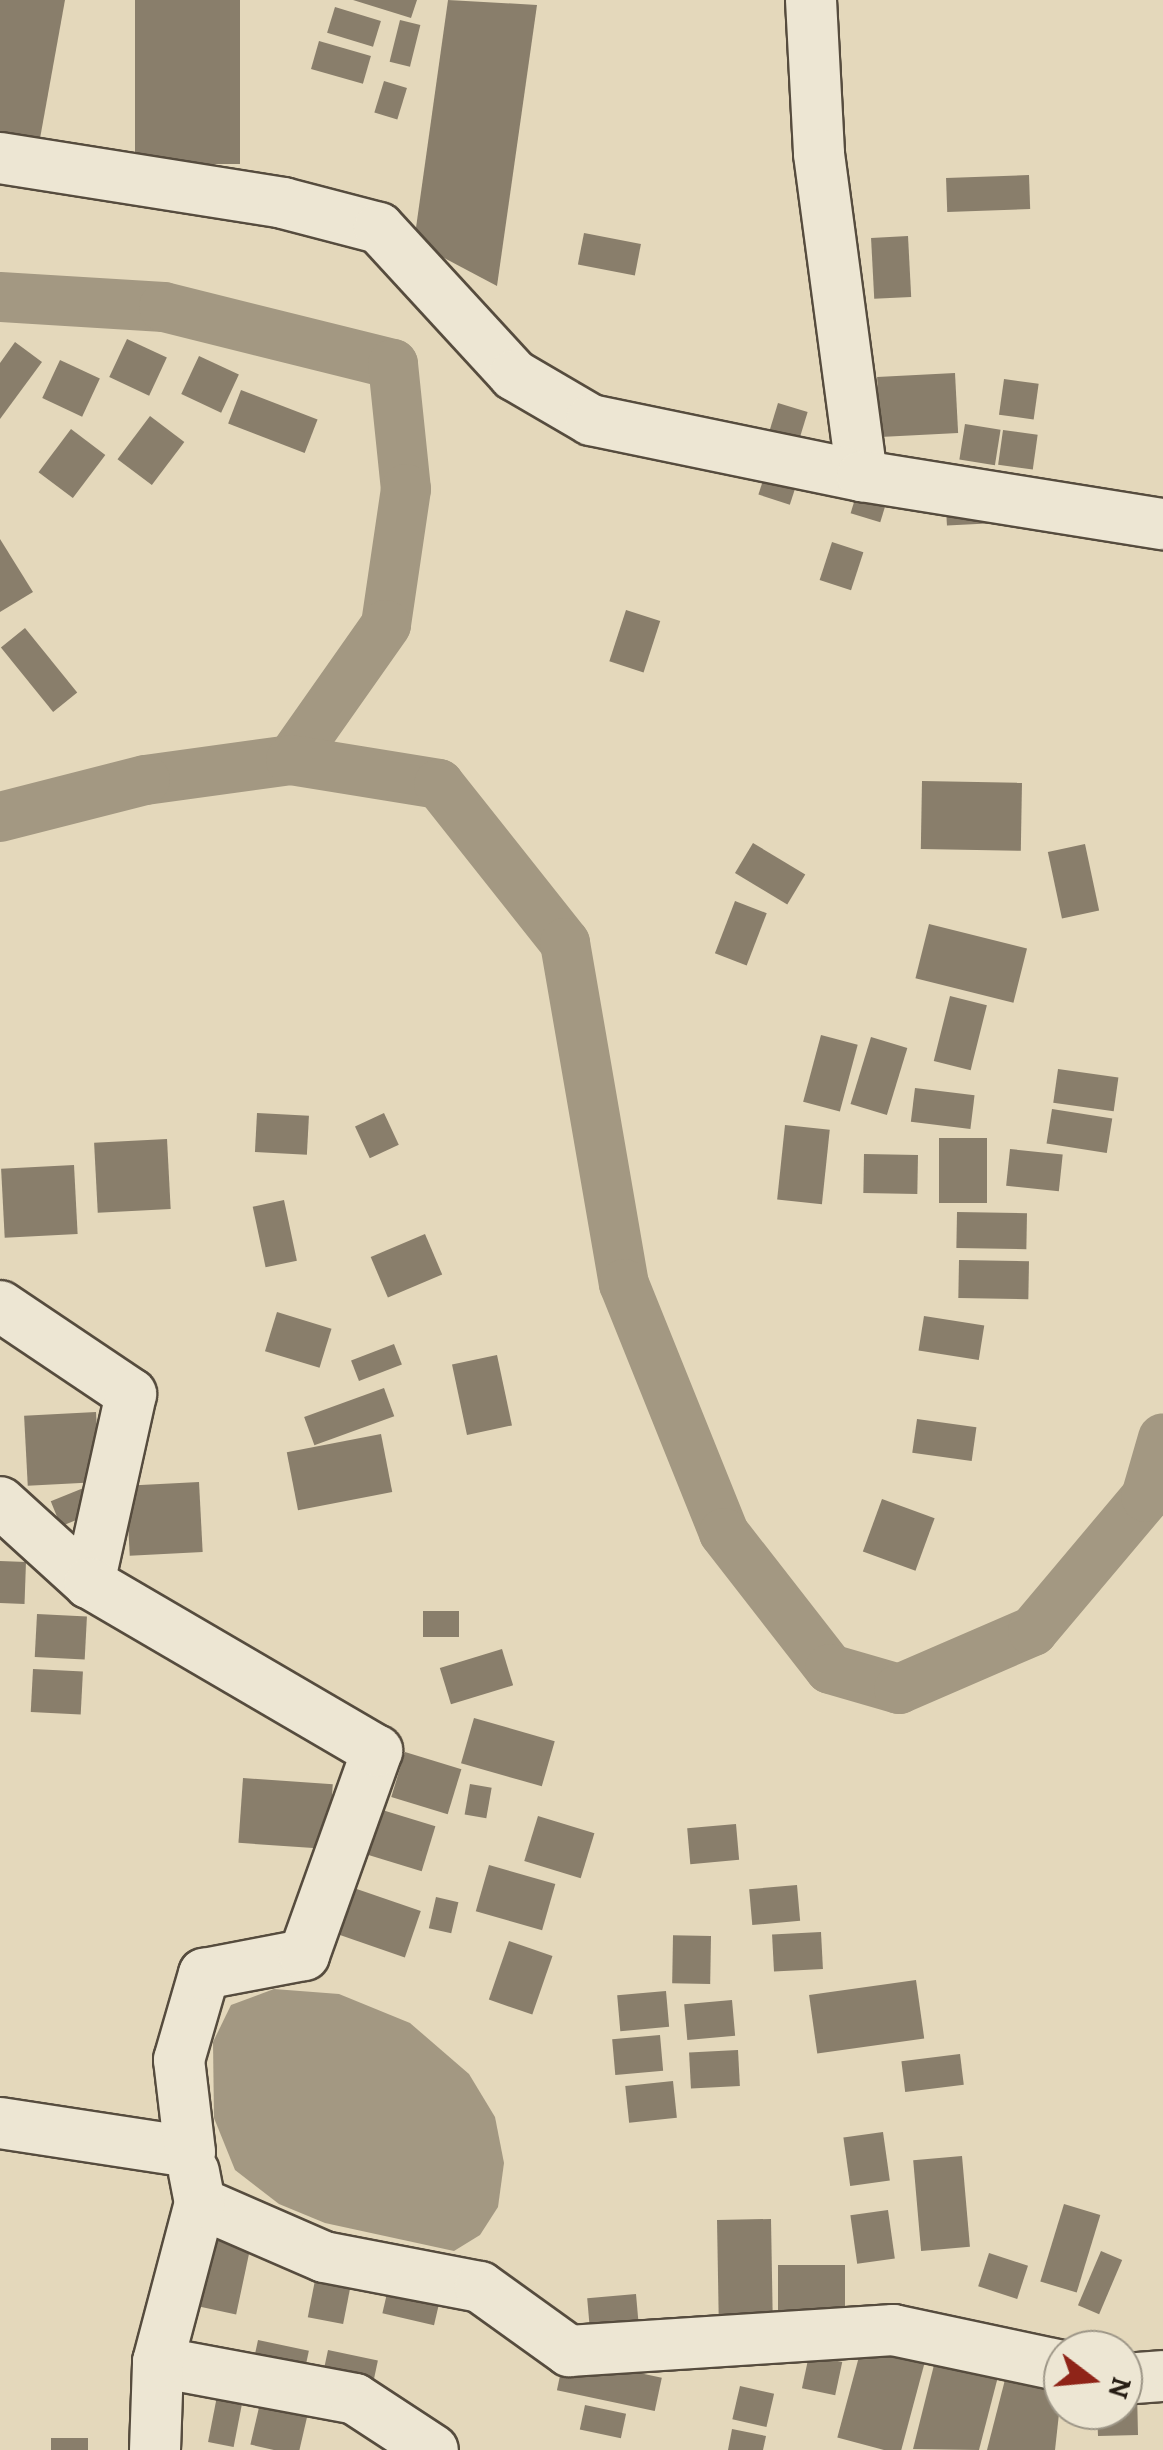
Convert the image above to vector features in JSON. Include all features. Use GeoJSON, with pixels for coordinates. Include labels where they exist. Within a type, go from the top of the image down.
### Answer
{"type":"FeatureCollection","features":[{"type":"Feature","properties":{"kind":"street"},"geometry":{"type":"LineString","coordinates":[[810,0],[819,154],[862,476]]}},
{"type":"Feature","properties":{"kind":"street"},"geometry":{"type":"LineString","coordinates":[[0,158],[283,203],[379,228],[514,375],[590,420],[862,476],[1163,524]]}},
{"type":"Feature","properties":{"kind":"street"},"geometry":{"type":"LineString","coordinates":[[0,1306],[131,1394],[89,1583]]}},
{"type":"Feature","properties":{"kind":"street"},"geometry":{"type":"LineString","coordinates":[[0,1502],[89,1583],[377,1751],[304,1955],[204,1974],[179,2060],[200,2204],[158,2362],[155,2450]]}},
{"type":"Feature","properties":{"kind":"street"},"geometry":{"type":"LineString","coordinates":[[0,2124],[190,2152]]}},
{"type":"Feature","properties":{"kind":"street"},"geometry":{"type":"LineString","coordinates":[[200,2204],[324,2257],[480,2288],[569,2351],[892,2330],[1043,2362]]}},
{"type":"Feature","properties":{"kind":"street"},"geometry":{"type":"LineString","coordinates":[[158,2362],[355,2399],[433,2450]]}},
{"type":"Feature","properties":{"kind":"shaded area"},"geometry":{"type":"Polygon","coordinates":[[[274,1989],[339,1994],[410,2023],[469,2074],[495,2117],[504,2163],[498,2207],[480,2235],[454,2251],[325,2223],[279,2204],[235,2170],[214,2118],[213,2042],[231,2005],[274,1989]]]}},
{"type":"Feature","properties":{"kind":"building"},"geometry":{"type":"Polygon","coordinates":[[[0,0],[65,0],[39,144],[0,137],[0,0]]]}},
{"type":"Feature","properties":{"kind":"building"},"geometry":{"type":"Polygon","coordinates":[[[135,0],[240,0],[240,164],[135,164],[135,0]]]}},
{"type":"Feature","properties":{"kind":"building"},"geometry":{"type":"Polygon","coordinates":[[[353,0],[417,0],[411,18],[353,0]]]}},
{"type":"Feature","properties":{"kind":"building"},"geometry":{"type":"Polygon","coordinates":[[[448,0],[537,5],[497,286],[414,242],[448,0]]]}},
{"type":"Feature","properties":{"kind":"building"},"geometry":{"type":"Polygon","coordinates":[[[335,7],[381,21],[373,47],[327,33],[335,7]]]}},
{"type":"Feature","properties":{"kind":"building"},"geometry":{"type":"Polygon","coordinates":[[[400,20],[420,25],[410,67],[390,62],[400,20]]]}},
{"type":"Feature","properties":{"kind":"building"},"geometry":{"type":"Polygon","coordinates":[[[319,41],[371,56],[363,84],[311,69],[319,41]]]}},
{"type":"Feature","properties":{"kind":"building"},"geometry":{"type":"Polygon","coordinates":[[[384,81],[407,88],[397,120],[374,113],[384,81]]]}},
{"type":"Feature","properties":{"kind":"building"},"geometry":{"type":"Polygon","coordinates":[[[1029,175],[1030,209],[947,212],[946,178],[1029,175]]]}},
{"type":"Feature","properties":{"kind":"building"},"geometry":{"type":"Polygon","coordinates":[[[584,233],[641,244],[635,275],[578,264],[584,233]]]}},
{"type":"Feature","properties":{"kind":"building"},"geometry":{"type":"Polygon","coordinates":[[[908,236],[911,297],[874,299],[871,238],[908,236]]]}},
{"type":"Feature","properties":{"kind":"building"},"geometry":{"type":"Polygon","coordinates":[[[127,339],[167,358],[149,396],[109,377],[127,339]]]}},
{"type":"Feature","properties":{"kind":"building"},"geometry":{"type":"Polygon","coordinates":[[[15,342],[42,362],[0,419],[0,363],[15,342]]]}},
{"type":"Feature","properties":{"kind":"building"},"geometry":{"type":"Polygon","coordinates":[[[199,356],[239,375],[221,413],[181,394],[199,356]]]}},
{"type":"Feature","properties":{"kind":"building"},"geometry":{"type":"Polygon","coordinates":[[[60,360],[100,379],[82,417],[42,398],[60,360]]]}},
{"type":"Feature","properties":{"kind":"building"},"geometry":{"type":"Polygon","coordinates":[[[955,373],[958,433],[880,437],[877,377],[955,373]]]}},
{"type":"Feature","properties":{"kind":"building"},"geometry":{"type":"Polygon","coordinates":[[[1004,379],[1039,384],[1034,420],[999,415],[1004,379]]]}},
{"type":"Feature","properties":{"kind":"building"},"geometry":{"type":"Polygon","coordinates":[[[241,390],[318,419],[305,453],[228,424],[241,390]]]}},
{"type":"Feature","properties":{"kind":"building"},"geometry":{"type":"Polygon","coordinates":[[[778,403],[808,412],[799,441],[769,432],[778,403]]]}},
{"type":"Feature","properties":{"kind":"building"},"geometry":{"type":"Polygon","coordinates":[[[150,416],[184,442],[152,485],[118,459],[150,416]]]}},
{"type":"Feature","properties":{"kind":"building"},"geometry":{"type":"Polygon","coordinates":[[[965,424],[1001,430],[995,465],[959,460],[965,424]]]}},
{"type":"Feature","properties":{"kind":"building"},"geometry":{"type":"Polygon","coordinates":[[[71,429],[105,455],[73,498],[39,472],[71,429]]]}},
{"type":"Feature","properties":{"kind":"building"},"geometry":{"type":"Polygon","coordinates":[[[1003,430],[1038,435],[1033,470],[998,465],[1003,430]]]}},
{"type":"Feature","properties":{"kind":"building"},"geometry":{"type":"Polygon","coordinates":[[[768,465],[799,475],[790,505],[758,494],[768,465]]]}},
{"type":"Feature","properties":{"kind":"building"},"geometry":{"type":"Polygon","coordinates":[[[862,476],[892,485],[880,522],[851,513],[862,476]]]}},
{"type":"Feature","properties":{"kind":"building"},"geometry":{"type":"Polygon","coordinates":[[[995,487],[997,523],[947,526],[945,490],[995,487]]]}},
{"type":"Feature","properties":{"kind":"building"},"geometry":{"type":"Polygon","coordinates":[[[0,539],[33,592],[0,612],[0,539]]]}},
{"type":"Feature","properties":{"kind":"building"},"geometry":{"type":"Polygon","coordinates":[[[832,542],[863,552],[851,590],[820,580],[832,542]]]}},
{"type":"Feature","properties":{"kind":"building"},"geometry":{"type":"Polygon","coordinates":[[[626,610],[660,621],[644,672],[609,661],[626,610]]]}},
{"type":"Feature","properties":{"kind":"building"},"geometry":{"type":"Polygon","coordinates":[[[25,628],[77,693],[53,712],[1,648],[25,628]]]}},
{"type":"Feature","properties":{"kind":"building"},"geometry":{"type":"Polygon","coordinates":[[[922,781],[1022,783],[1021,851],[921,849],[922,781]]]}},
{"type":"Feature","properties":{"kind":"building"},"geometry":{"type":"Polygon","coordinates":[[[753,843],[805,874],[787,904],[735,873],[753,843]]]}},
{"type":"Feature","properties":{"kind":"building"},"geometry":{"type":"Polygon","coordinates":[[[1085,844],[1099,911],[1062,918],[1048,852],[1085,844]]]}},
{"type":"Feature","properties":{"kind":"building"},"geometry":{"type":"Polygon","coordinates":[[[735,901],[767,913],[747,965],[715,953],[735,901]]]}},
{"type":"Feature","properties":{"kind":"building"},"geometry":{"type":"Polygon","coordinates":[[[929,924],[1027,948],[1013,1003],[915,978],[929,924]]]}},
{"type":"Feature","properties":{"kind":"building"},"geometry":{"type":"Polygon","coordinates":[[[950,996],[987,1005],[971,1070],[934,1061],[950,996]]]}},
{"type":"Feature","properties":{"kind":"building"},"geometry":{"type":"Polygon","coordinates":[[[821,1035],[858,1045],[840,1111],[803,1102],[821,1035]]]}},
{"type":"Feature","properties":{"kind":"building"},"geometry":{"type":"Polygon","coordinates":[[[871,1037],[907,1048],[887,1115],[851,1104],[871,1037]]]}},
{"type":"Feature","properties":{"kind":"building"},"geometry":{"type":"Polygon","coordinates":[[[1058,1069],[1118,1077],[1114,1111],[1053,1103],[1058,1069]]]}},
{"type":"Feature","properties":{"kind":"building"},"geometry":{"type":"Polygon","coordinates":[[[915,1088],[975,1095],[970,1129],[911,1122],[915,1088]]]}},
{"type":"Feature","properties":{"kind":"building"},"geometry":{"type":"Polygon","coordinates":[[[1052,1109],[1112,1119],[1107,1153],[1047,1144],[1052,1109]]]}},
{"type":"Feature","properties":{"kind":"building"},"geometry":{"type":"Polygon","coordinates":[[[257,1113],[309,1116],[307,1155],[255,1152],[257,1113]]]}},
{"type":"Feature","properties":{"kind":"building"},"geometry":{"type":"Polygon","coordinates":[[[384,1113],[399,1145],[370,1158],[355,1127],[384,1113]]]}},
{"type":"Feature","properties":{"kind":"building"},"geometry":{"type":"Polygon","coordinates":[[[785,1125],[830,1130],[822,1204],[777,1200],[785,1125]]]}},
{"type":"Feature","properties":{"kind":"building"},"geometry":{"type":"Polygon","coordinates":[[[939,1138],[987,1138],[987,1203],[939,1203],[939,1138]]]}},
{"type":"Feature","properties":{"kind":"building"},"geometry":{"type":"Polygon","coordinates":[[[167,1139],[171,1209],[98,1213],[94,1143],[167,1139]]]}},
{"type":"Feature","properties":{"kind":"building"},"geometry":{"type":"Polygon","coordinates":[[[1010,1149],[1063,1155],[1059,1191],[1006,1186],[1010,1149]]]}},
{"type":"Feature","properties":{"kind":"building"},"geometry":{"type":"Polygon","coordinates":[[[864,1154],[918,1155],[917,1194],[863,1193],[864,1154]]]}},
{"type":"Feature","properties":{"kind":"building"},"geometry":{"type":"Polygon","coordinates":[[[74,1165],[78,1234],[5,1238],[1,1169],[74,1165]]]}},
{"type":"Feature","properties":{"kind":"building"},"geometry":{"type":"Polygon","coordinates":[[[284,1200],[297,1261],[266,1267],[253,1207],[284,1200]]]}},
{"type":"Feature","properties":{"kind":"building"},"geometry":{"type":"Polygon","coordinates":[[[957,1212],[1027,1213],[1026,1249],[956,1248],[957,1212]]]}},
{"type":"Feature","properties":{"kind":"building"},"geometry":{"type":"Polygon","coordinates":[[[425,1234],[442,1275],[388,1298],[371,1257],[425,1234]]]}},
{"type":"Feature","properties":{"kind":"building"},"geometry":{"type":"Polygon","coordinates":[[[959,1260],[1029,1261],[1028,1299],[958,1298],[959,1260]]]}},
{"type":"Feature","properties":{"kind":"building"},"geometry":{"type":"Polygon","coordinates":[[[277,1312],[332,1329],[320,1368],[265,1351],[277,1312]]]}},
{"type":"Feature","properties":{"kind":"building"},"geometry":{"type":"Polygon","coordinates":[[[924,1316],[984,1326],[979,1360],[919,1351],[924,1316]]]}},
{"type":"Feature","properties":{"kind":"building"},"geometry":{"type":"Polygon","coordinates":[[[394,1344],[402,1365],[359,1381],[351,1360],[394,1344]]]}},
{"type":"Feature","properties":{"kind":"building"},"geometry":{"type":"Polygon","coordinates":[[[497,1355],[512,1425],[467,1435],[452,1365],[497,1355]]]}},
{"type":"Feature","properties":{"kind":"building"},"geometry":{"type":"Polygon","coordinates":[[[384,1388],[394,1416],[314,1445],[304,1417],[384,1388]]]}},
{"type":"Feature","properties":{"kind":"building"},"geometry":{"type":"Polygon","coordinates":[[[96,1412],[100,1482],[28,1486],[24,1416],[96,1412]]]}},
{"type":"Feature","properties":{"kind":"building"},"geometry":{"type":"Polygon","coordinates":[[[917,1419],[976,1427],[972,1461],[912,1453],[917,1419]]]}},
{"type":"Feature","properties":{"kind":"building"},"geometry":{"type":"Polygon","coordinates":[[[381,1434],[392,1492],[298,1510],[287,1452],[381,1434]]]}},
{"type":"Feature","properties":{"kind":"building"},"geometry":{"type":"Polygon","coordinates":[[[199,1482],[203,1552],[130,1556],[126,1486],[199,1482]]]}},
{"type":"Feature","properties":{"kind":"building"},"geometry":{"type":"Polygon","coordinates":[[[86,1487],[96,1512],[61,1526],[51,1501],[86,1487]]]}},
{"type":"Feature","properties":{"kind":"building"},"geometry":{"type":"Polygon","coordinates":[[[882,1499],[935,1518],[915,1571],[863,1552],[882,1499]]]}},
{"type":"Feature","properties":{"kind":"building"},"geometry":{"type":"Polygon","coordinates":[[[0,1561],[26,1562],[25,1604],[0,1603],[0,1561]]]}},
{"type":"Feature","properties":{"kind":"building"},"geometry":{"type":"Polygon","coordinates":[[[423,1611],[459,1611],[459,1637],[423,1637],[423,1611]]]}},
{"type":"Feature","properties":{"kind":"building"},"geometry":{"type":"Polygon","coordinates":[[[37,1614],[87,1617],[85,1660],[35,1657],[37,1614]]]}},
{"type":"Feature","properties":{"kind":"building"},"geometry":{"type":"Polygon","coordinates":[[[502,1649],[513,1685],[451,1704],[440,1668],[502,1649]]]}},
{"type":"Feature","properties":{"kind":"building"},"geometry":{"type":"Polygon","coordinates":[[[33,1669],[83,1672],[81,1715],[31,1712],[33,1669]]]}},
{"type":"Feature","properties":{"kind":"building"},"geometry":{"type":"Polygon","coordinates":[[[474,1718],[555,1741],[542,1786],[461,1763],[474,1718]]]}},
{"type":"Feature","properties":{"kind":"building"},"geometry":{"type":"Polygon","coordinates":[[[405,1752],[461,1769],[448,1814],[391,1797],[405,1752]]]}},
{"type":"Feature","properties":{"kind":"building"},"geometry":{"type":"Polygon","coordinates":[[[243,1778],[333,1784],[328,1849],[238,1843],[243,1778]]]}},
{"type":"Feature","properties":{"kind":"building"},"geometry":{"type":"Polygon","coordinates":[[[470,1784],[492,1788],[486,1818],[465,1815],[470,1784]]]}},
{"type":"Feature","properties":{"kind":"building"},"geometry":{"type":"Polygon","coordinates":[[[379,1809],[435,1826],[422,1871],[365,1854],[379,1809]]]}},
{"type":"Feature","properties":{"kind":"building"},"geometry":{"type":"Polygon","coordinates":[[[538,1816],[594,1833],[581,1878],[524,1861],[538,1816]]]}},
{"type":"Feature","properties":{"kind":"building"},"geometry":{"type":"Polygon","coordinates":[[[736,1824],[739,1860],[690,1864],[687,1828],[736,1824]]]}},
{"type":"Feature","properties":{"kind":"building"},"geometry":{"type":"Polygon","coordinates":[[[489,1865],[555,1884],[542,1930],[476,1911],[489,1865]]]}},
{"type":"Feature","properties":{"kind":"building"},"geometry":{"type":"Polygon","coordinates":[[[797,1885],[800,1921],[752,1925],[749,1889],[797,1885]]]}},
{"type":"Feature","properties":{"kind":"building"},"geometry":{"type":"Polygon","coordinates":[[[348,1886],[421,1911],[405,1957],[332,1932],[348,1886]]]}},
{"type":"Feature","properties":{"kind":"building"},"geometry":{"type":"Polygon","coordinates":[[[436,1897],[458,1902],[451,1933],[429,1928],[436,1897]]]}},
{"type":"Feature","properties":{"kind":"building"},"geometry":{"type":"Polygon","coordinates":[[[821,1932],[823,1969],[774,1972],[772,1935],[821,1932]]]}},
{"type":"Feature","properties":{"kind":"building"},"geometry":{"type":"Polygon","coordinates":[[[673,1935],[711,1936],[710,1984],[672,1983],[673,1935]]]}},
{"type":"Feature","properties":{"kind":"building"},"geometry":{"type":"Polygon","coordinates":[[[509,1941],[552,1956],[532,2015],[489,2000],[509,1941]]]}},
{"type":"Feature","properties":{"kind":"building"},"geometry":{"type":"Polygon","coordinates":[[[916,1980],[924,2038],[817,2053],[809,1995],[916,1980]]]}},
{"type":"Feature","properties":{"kind":"building"},"geometry":{"type":"Polygon","coordinates":[[[666,1991],[669,2027],[620,2031],[617,1995],[666,1991]]]}},
{"type":"Feature","properties":{"kind":"building"},"geometry":{"type":"Polygon","coordinates":[[[732,2000],[735,2036],[687,2040],[684,2004],[732,2000]]]}},
{"type":"Feature","properties":{"kind":"building"},"geometry":{"type":"Polygon","coordinates":[[[660,2035],[663,2071],[615,2075],[612,2039],[660,2035]]]}},
{"type":"Feature","properties":{"kind":"building"},"geometry":{"type":"Polygon","coordinates":[[[738,2050],[740,2086],[691,2089],[689,2053],[738,2050]]]}},
{"type":"Feature","properties":{"kind":"building"},"geometry":{"type":"Polygon","coordinates":[[[960,2054],[964,2085],[905,2092],[901,2061],[960,2054]]]}},
{"type":"Feature","properties":{"kind":"building"},"geometry":{"type":"Polygon","coordinates":[[[673,2081],[677,2118],[629,2123],[625,2086],[673,2081]]]}},
{"type":"Feature","properties":{"kind":"building"},"geometry":{"type":"Polygon","coordinates":[[[883,2132],[890,2181],[850,2186],[843,2138],[883,2132]]]}},
{"type":"Feature","properties":{"kind":"building"},"geometry":{"type":"Polygon","coordinates":[[[962,2156],[970,2247],[921,2251],[913,2160],[962,2156]]]}},
{"type":"Feature","properties":{"kind":"building"},"geometry":{"type":"Polygon","coordinates":[[[1064,2204],[1100,2215],[1077,2293],[1040,2281],[1064,2204]]]}},
{"type":"Feature","properties":{"kind":"building"},"geometry":{"type":"Polygon","coordinates":[[[888,2210],[895,2259],[857,2264],[850,2215],[888,2210]]]}},
{"type":"Feature","properties":{"kind":"building"},"geometry":{"type":"Polygon","coordinates":[[[771,2219],[773,2316],[719,2317],[717,2220],[771,2219]]]}},
{"type":"Feature","properties":{"kind":"building"},"geometry":{"type":"Polygon","coordinates":[[[214,2231],[252,2239],[236,2314],[198,2306],[214,2231]]]}},
{"type":"Feature","properties":{"kind":"building"},"geometry":{"type":"Polygon","coordinates":[[[1101,2251],[1122,2260],[1099,2314],[1078,2305],[1101,2251]]]}},
{"type":"Feature","properties":{"kind":"building"},"geometry":{"type":"Polygon","coordinates":[[[989,2253],[1028,2266],[1017,2299],[978,2286],[989,2253]]]}},
{"type":"Feature","properties":{"kind":"building"},"geometry":{"type":"Polygon","coordinates":[[[778,2265],[845,2265],[845,2311],[778,2311],[778,2265]]]}},
{"type":"Feature","properties":{"kind":"building"},"geometry":{"type":"Polygon","coordinates":[[[316,2275],[351,2282],[343,2324],[308,2317],[316,2275]]]}},
{"type":"Feature","properties":{"kind":"building"},"geometry":{"type":"Polygon","coordinates":[[[388,2289],[440,2301],[434,2325],[382,2313],[388,2289]]]}},
{"type":"Feature","properties":{"kind":"building"},"geometry":{"type":"Polygon","coordinates":[[[636,2294],[639,2331],[590,2335],[587,2298],[636,2294]]]}},
{"type":"Feature","properties":{"kind":"building"},"geometry":{"type":"Polygon","coordinates":[[[864,2338],[927,2355],[901,2450],[884,2450],[837,2437],[864,2338]]]}},
{"type":"Feature","properties":{"kind":"building"},"geometry":{"type":"Polygon","coordinates":[[[258,2340],[309,2351],[304,2375],[253,2364],[258,2340]]]}},
{"type":"Feature","properties":{"kind":"building"},"geometry":{"type":"Polygon","coordinates":[[[938,2349],[1001,2365],[979,2450],[913,2449],[938,2349]]]}},
{"type":"Feature","properties":{"kind":"building"},"geometry":{"type":"Polygon","coordinates":[[[328,2350],[378,2361],[372,2386],[323,2375],[328,2350]]]}},
{"type":"Feature","properties":{"kind":"building"},"geometry":{"type":"Polygon","coordinates":[[[809,2355],[842,2362],[835,2395],[802,2388],[809,2355]]]}},
{"type":"Feature","properties":{"kind":"building"},"geometry":{"type":"Polygon","coordinates":[[[564,2357],[662,2378],[655,2411],[557,2390],[564,2357]]]}},
{"type":"Feature","properties":{"kind":"building"},"geometry":{"type":"Polygon","coordinates":[[[1009,2364],[1043,2372],[1043,2430],[1057,2430],[1055,2450],[987,2450],[1009,2364]]]}},
{"type":"Feature","properties":{"kind":"building"},"geometry":{"type":"Polygon","coordinates":[[[740,2386],[774,2394],[766,2427],[732,2419],[740,2386]]]}},
{"type":"Feature","properties":{"kind":"building"},"geometry":{"type":"Polygon","coordinates":[[[263,2390],[311,2401],[299,2450],[250,2445],[263,2390]]]}},
{"type":"Feature","properties":{"kind":"building"},"geometry":{"type":"Polygon","coordinates":[[[218,2391],[244,2396],[234,2447],[208,2442],[218,2391]]]}},
{"type":"Feature","properties":{"kind":"building"},"geometry":{"type":"Polygon","coordinates":[[[585,2405],[626,2414],[621,2438],[580,2429],[585,2405]]]}},
{"type":"Feature","properties":{"kind":"building"},"geometry":{"type":"Polygon","coordinates":[[[732,2429],[766,2436],[763,2450],[728,2450],[732,2429]]]}},
{"type":"Feature","properties":{"kind":"building"},"geometry":{"type":"Polygon","coordinates":[[[1098,2430],[1138,2430],[1138,2435],[1098,2436],[1098,2430]]]}},
{"type":"Feature","properties":{"kind":"building"},"geometry":{"type":"Polygon","coordinates":[[[51,2438],[88,2438],[88,2450],[51,2450],[51,2438]]]}},
{"type":"Feature","properties":{"kind":"waterway"},"geometry":{"type":"LineString","coordinates":[[0,297],[164,307],[393,364],[406,489],[386,625],[291,760],[145,780],[0,817]]}},
{"type":"Feature","properties":{"kind":"waterway"},"geometry":{"type":"LineString","coordinates":[[291,760],[439,784],[565,943],[624,1284],[724,1533],[830,1669],[899,1689],[1033,1631],[1146,1497],[1163,1438]]}}]}
